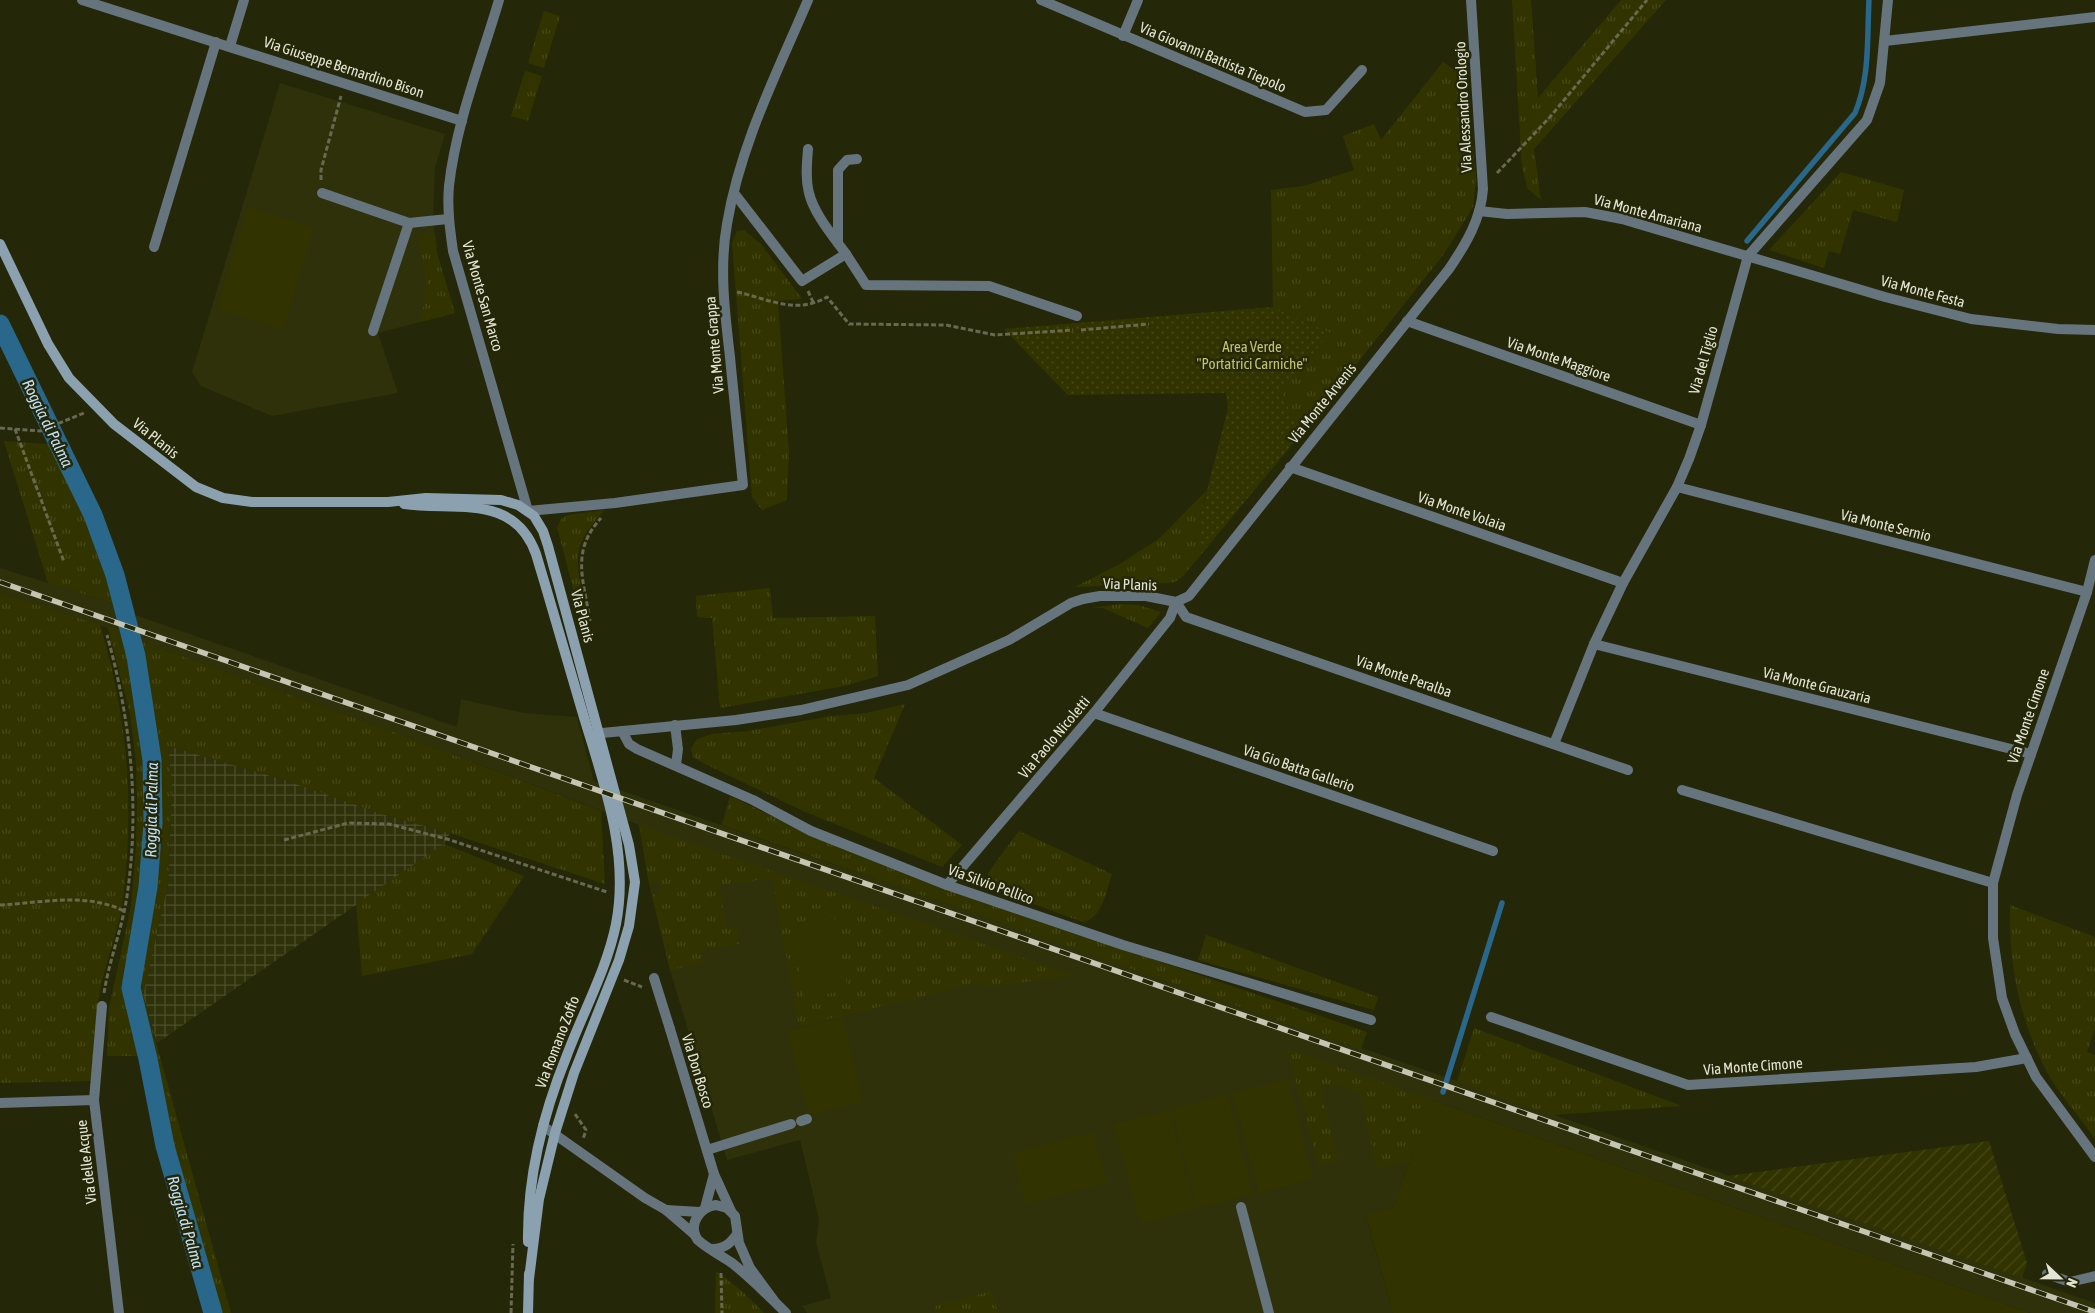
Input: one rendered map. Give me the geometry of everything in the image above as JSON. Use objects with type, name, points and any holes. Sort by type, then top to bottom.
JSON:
[{"type":"street","name":"Via Giuseppe Bernardino Bison","points":[[82,0],[462,121]]},
{"type":"street","points":[[230,46],[244,0]]},
{"type":"street","name":"Via Monte San Marco","points":[[499,0],[462,121],[449,187],[448,219],[453,252],[528,511]]},
{"type":"street","name":"Via Monte Grappa","points":[[528,511],[615,503],[743,486],[725,290],[726,225],[752,132],[808,0]]},
{"type":"street","name":"Via Giovanni Battista Tiepolo","points":[[1041,0],[1305,112],[1326,110],[1362,70]]},
{"type":"street","points":[[1123,36],[1138,0]]},
{"type":"street","name":"Via Alessandro Orologio","points":[[1471,0],[1483,188],[1479,211]]},
{"type":"street","name":"Via del Tiglio","points":[[1554,744],[1594,644],[1623,583],[1677,487],[1701,425],[1748,256],[1867,120],[1880,83],[1888,0]]},
{"type":"street","points":[[1885,41],[2095,17]]},
{"type":"street","points":[[154,247],[216,42]]},
{"type":"street","points":[[808,149],[806,172],[809,194],[866,285],[989,286],[1077,316]]},
{"type":"street","points":[[838,243],[838,170],[847,160],[857,159]]},
{"type":"street","points":[[322,193],[409,223],[448,219]]},
{"type":"street","points":[[734,193],[802,281],[846,254]]},
{"type":"street","name":"Via Monte Amariana","points":[[1479,211],[1507,214],[1585,212],[1622,219],[1748,256]]},
{"type":"street","name":"Via Monte Arvenis","points":[[1176,602],[1189,596],[1463,248],[1479,211]]},
{"type":"street","points":[[373,332],[409,223]]},
{"type":"street","name":"Via Planis","points":[[0,244],[57,360],[69,378],[97,408],[186,481],[223,498],[252,502],[388,502],[426,498],[490,498],[510,502],[528,511],[539,522],[543,531],[594,734]]},
{"type":"street","name":"Via Monte Festa","points":[[1748,256],[1885,297],[1971,319],[2058,329],[2095,330]]},
{"type":"street","name":"Via Monte Maggiore","points":[[1406,320],[1701,425]]},
{"type":"street","name":"Via Monte Volaia","points":[[1290,467],[1623,583]]},
{"type":"street","name":"Via Monte Sernio","points":[[1677,487],[2087,592]]},
{"type":"street","name":"Via Planis","points":[[388,502],[426,507],[478,508],[502,514],[518,523],[532,541],[594,734]]},
{"type":"street","points":[[518,523],[528,511]]},
{"type":"street","name":"Via Monte Cimone","points":[[2095,560],[2087,592],[2017,795],[1993,883],[1993,938],[2002,998],[2015,1034],[2036,1077],[2095,1157]]},
{"type":"street","name":"Via Planis","points":[[594,734],[736,720],[801,710],[908,684],[1009,640],[1071,603],[1083,599],[1100,596],[1146,596],[1176,602]]},
{"type":"street","name":"Via Paolo Nicoletti","points":[[947,885],[1094,713],[1170,618],[1176,602]]},
{"type":"street","name":"Via Monte Peralba","points":[[1176,602],[1186,617],[1628,770]]},
{"type":"street","name":"Via Monte Grauzaria","points":[[1594,644],[2031,754]]},
{"type":"street","name":"Via Gio Batta Gallerio","points":[[1094,713],[1493,851]]},
{"type":"street","points":[[675,725],[678,739],[676,765]]},
{"type":"street","name":"Via Silvio Pellico","points":[[622,731],[629,744],[753,800],[811,831],[947,885],[1123,945],[1371,1020]]},
{"type":"street","name":"Via Romano Zoffo","points":[[528,1313],[530,1200],[543,1126],[566,1055],[607,955],[616,924],[620,897],[618,849],[594,734]]},
{"type":"street","name":"Via Romano Zoffo","points":[[529,1279],[539,1199],[555,1133],[574,1073],[625,943],[632,912],[635,882],[629,845],[594,734]]},
{"type":"street","points":[[1682,790],[1993,883]]},
{"type":"street","name":"Via Don Bosco","points":[[654,978],[714,1174],[737,1222],[737,1234],[750,1268],[775,1302]]},
{"type":"street","points":[[94,1100],[102,1006]]},
{"type":"street","name":"Via Monte Cimone","points":[[1490,1017],[1688,1085],[1976,1067],[2027,1058]]},
{"type":"street","name":"Via delle Acque","points":[[0,1103],[94,1100],[119,1313]]},
{"type":"street","points":[[707,1150],[800,1121]]},
{"type":"street","name":"Via Don Bosco","points":[[543,1126],[645,1198],[666,1210],[695,1235],[700,1243],[713,1249],[786,1313]]},
{"type":"street","points":[[695,1235],[694,1223],[702,1210],[714,1174]]},
{"type":"street","points":[[666,1210],[702,1210],[721,1206],[731,1211]]},
{"type":"street","points":[[1241,1207],[1269,1313]]},
{"type":"street","points":[[713,1249],[723,1248],[732,1242],[737,1234]]},
{"type":"street","points":[[2047,1274],[2070,1282],[2095,1276]]},
{"type":"path","points":[[1483,188],[1550,117],[1647,0]]},
{"type":"path","points":[[322,193],[321,170],[344,83]]},
{"type":"path","points":[[725,290],[759,297],[781,305],[814,304],[827,297],[849,324],[946,325],[995,335]]},
{"type":"path","points":[[810,295],[814,304]]},
{"type":"path","points":[[0,428],[40,432],[97,408]]},
{"type":"path","points":[[15,429],[64,562]]},
{"type":"path","points":[[590,621],[581,560],[582,549],[591,528],[615,503]]},
{"type":"path","points":[[102,1006],[124,911],[129,870],[133,781],[122,693],[107,635]]},
{"type":"path","points":[[284,840],[348,823],[389,824],[447,838],[620,897]]},
{"type":"path","points":[[0,905],[69,900],[97,901],[124,911]]},
{"type":"path","points":[[713,1249],[721,1275],[722,1313]]},
{"type":"shaded area","points":[[280,83],[445,134],[435,168],[433,221],[437,253],[455,313],[378,333],[398,393],[272,416],[201,386],[192,372]]},
{"type":"shaded area","points":[[0,568],[115,604],[116,611],[136,619],[135,615],[457,727],[461,699],[524,713],[577,717],[594,781],[2095,1303],[2095,1313],[2030,1313],[1432,1100],[1393,1208],[1366,1216],[1393,1313],[807,1313],[802,1306],[831,1298],[816,1243],[819,1219],[800,1140],[727,1160],[670,970],[649,884],[639,825],[402,735],[140,641],[138,637],[108,625],[108,628],[0,593]]},
{"type":"shaded area","points":[[168,746],[285,780],[382,814],[450,833],[444,844],[157,1043],[143,995],[168,884],[172,786]]},
{"type":"green space","points":[[1512,0],[1531,0],[1538,98],[1621,0],[1666,0],[1534,149],[1541,200],[1528,189],[1522,168]]},
{"type":"green space","points":[[544,11],[560,16],[544,68],[528,63]]},
{"type":"green space","points":[[1443,62],[1466,78],[1476,178],[1473,207],[1444,254],[1300,435],[1281,391],[1330,333],[1273,307],[1271,190],[1304,186],[1354,170],[1343,136],[1374,124],[1381,140]]},
{"type":"green space","points":[[525,71],[542,76],[528,121],[511,116]]},
{"type":"green space","points":[[1841,172],[1904,190],[1897,222],[1853,210],[1840,254],[1829,251],[1824,268],[1769,250]]},
{"type":"green space","points":[[248,207],[314,228],[283,329],[217,309]]},
{"type":"green space","points":[[744,230],[761,244],[802,299],[778,301],[789,453],[787,500],[762,510],[752,497],[732,243],[737,231]]},
{"type":"green space","points":[[435,233],[437,253],[455,313],[421,322],[427,282],[418,235]]},
{"type":"green space","name":"Area Verde \"Portatrici Carniche\"","points":[[1273,307],[1330,333],[1281,391],[1300,435],[1199,557],[1199,522],[1228,408],[1226,393],[1068,395],[1004,329]]},
{"type":"green space","points":[[4,441],[48,444],[86,517],[115,604],[48,583]]},
{"type":"green space","points":[[1206,491],[1199,522],[1199,557],[1183,576],[1175,582],[1075,587],[1120,564],[1160,538]]},
{"type":"green space","points":[[605,510],[585,534],[578,556],[578,567],[586,610],[579,611],[557,527],[562,518],[567,515]]},
{"type":"green space","points":[[770,588],[773,618],[875,616],[878,676],[845,686],[720,708],[712,618],[697,617],[696,596]]},
{"type":"green space","points":[[0,593],[100,625],[117,691],[126,756],[128,789],[127,857],[120,915],[99,997],[92,1081],[0,1083]]},
{"type":"green space","points":[[1121,604],[1138,605],[1161,612],[1148,628],[1103,608],[1091,608]]},
{"type":"green space","points":[[107,625],[120,630],[129,657],[143,731],[147,788],[144,867],[126,989],[143,1056],[107,1056],[109,1008],[131,906],[136,845],[137,801],[136,763],[130,714]]},
{"type":"green space","points":[[134,635],[140,641],[402,735],[601,811],[605,884],[450,833],[382,814],[285,780],[168,746],[172,786],[168,884],[143,995],[231,1313],[217,1313],[185,1202],[135,991],[159,846],[156,756]]},
{"type":"green space","points":[[905,704],[874,778],[962,845],[942,867],[803,811],[707,765],[693,757],[691,749],[696,740],[711,734],[748,731],[831,716],[866,713]]},
{"type":"green space","points":[[730,796],[812,836],[935,885],[1367,1032],[1361,1049],[722,825]]},
{"type":"green space","points":[[639,825],[1073,975],[983,988],[982,982],[799,1026],[772,878],[719,885],[727,929],[737,927],[740,944],[701,949],[703,963],[670,970],[652,895],[661,893],[659,882],[649,884]]},
{"type":"green space","points":[[1019,831],[1112,874],[1103,903],[1095,915],[1083,922],[1003,893],[991,886],[988,873]]},
{"type":"green space","points":[[444,844],[524,876],[472,954],[362,976],[356,904]]},
{"type":"green space","points":[[2010,905],[2095,937],[2095,1029],[2087,1052],[2095,1055],[2095,1139],[2048,1074],[2030,1033],[2023,1013],[2014,971],[2011,950]]},
{"type":"green space","points":[[834,916],[848,990],[804,998],[791,924]]},
{"type":"green space","points":[[1206,935],[1378,997],[1374,1010],[1198,960]]},
{"type":"green space","points":[[843,1018],[863,1102],[808,1115],[788,1031]]},
{"type":"green space","points":[[1474,1028],[1682,1106],[1552,1115],[1457,1082]]},
{"type":"green space","points":[[1287,1049],[1432,1100],[1410,1161],[1377,1168],[1360,1094],[1339,1084],[1320,1086],[1338,1160],[1319,1166]]},
{"type":"green space","points":[[1288,1079],[1313,1179],[1259,1193],[1233,1093]]},
{"type":"green space","points":[[1227,1094],[1253,1194],[1198,1208],[1172,1109]]},
{"type":"green space","points":[[1432,1100],[2030,1313],[1393,1313],[1366,1215],[1393,1208]]},
{"type":"green space","points":[[1169,1110],[1195,1209],[1140,1224],[1114,1124]]},
{"type":"green space","points":[[1093,1132],[1107,1183],[1026,1204],[1013,1153]]},
{"type":"green space","points":[[1989,1141],[2027,1263],[2022,1278],[1728,1176]]},
{"type":"green space","points":[[716,1271],[744,1293],[764,1313],[715,1313]]},
{"type":"green space","points":[[992,1291],[998,1313],[937,1313],[935,1306]]},
{"type":"waterway","points":[[1747,241],[1855,113],[1860,100],[1865,72],[1869,0]]},
{"type":"waterway","name":"Roggia di Palma","points":[[0,324],[93,515],[115,575],[136,656],[152,760],[153,823],[148,887],[131,988],[148,1059],[165,1146],[213,1313]]},
{"type":"waterway","points":[[1443,1092],[1502,903]]},
{"type":"railway","points":[[0,582],[2095,1312]]}]
